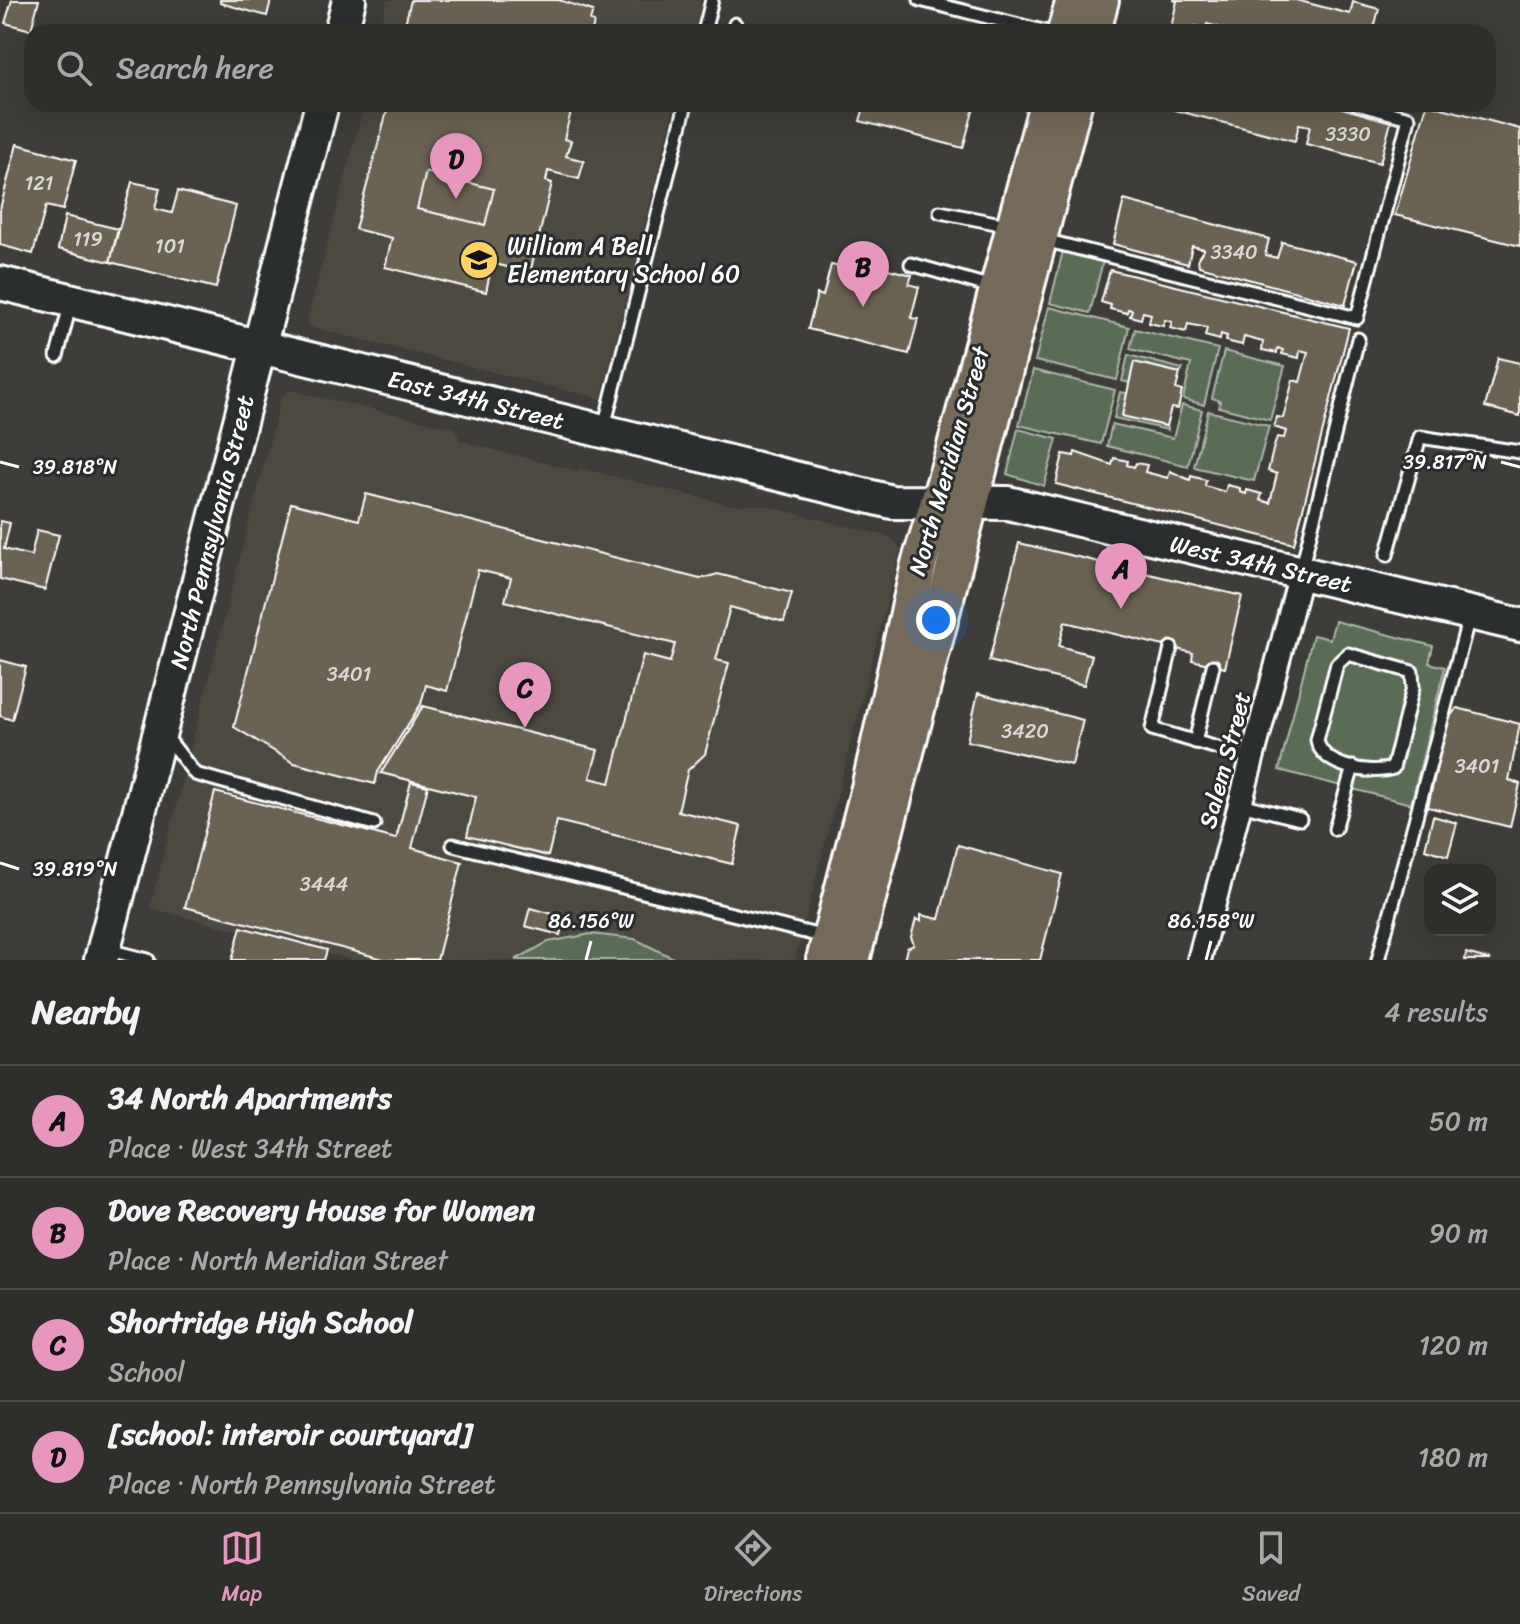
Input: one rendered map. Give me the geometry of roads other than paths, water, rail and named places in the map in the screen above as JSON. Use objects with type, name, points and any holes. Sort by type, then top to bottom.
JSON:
[{"type":"main road","points":[[1067,24],[1074,0]]},
{"type":"main road","points":[[1095,24],[1101,0]]},
{"type":"main road","name":"North Meridian Street","points":[[955,503],[999,289],[1028,233],[1046,112]]},
{"type":"main road","name":"North Meridian Street","points":[[835,953],[1028,233],[1071,112]]},
{"type":"street","points":[[343,24],[349,0]]},
{"type":"street","name":"North Pennsylvania Street","points":[[103,954],[320,112]]},
{"type":"street","name":"East 34th Street","points":[[0,283],[892,502],[955,503]]},
{"type":"street","name":"West 34th Street","points":[[955,503],[1008,503],[1520,625]]},
{"type":"street","name":"Salem Street","points":[[1199,960],[1301,573]]},
{"type":"lane","points":[[706,24],[712,0]]},
{"type":"lane","points":[[920,0],[1015,24]]},
{"type":"lane","points":[[603,431],[684,112]]},
{"type":"lane","points":[[940,212],[1357,318],[1409,118],[1387,112]]},
{"type":"lane","points":[[911,264],[999,289]]},
{"type":"lane","points":[[57,356],[72,301]]},
{"type":"lane","points":[[1301,573],[1358,339]]},
{"type":"lane","points":[[1387,555],[1420,437],[1520,452]]},
{"type":"lane","points":[[1378,960],[1470,613]]},
{"type":"lane","points":[[1171,648],[1152,729],[1252,758]]},
{"type":"lane","points":[[1348,654],[1405,667],[1412,672],[1413,687],[1393,768],[1383,771],[1353,767],[1324,757],[1317,740],[1337,664],[1348,654]]},
{"type":"lane","points":[[1195,742],[1213,666]]},
{"type":"lane","points":[[161,730],[195,774],[374,824]]},
{"type":"lane","points":[[1335,829],[1353,767]]},
{"type":"lane","points":[[1240,804],[1300,819]]},
{"type":"lane","points":[[453,845],[835,953]]},
{"type":"lane","points":[[103,954],[148,960]]},
{"type":"place","name":"[school: interoir courtyard]","points":[[456,199]]},
{"type":"place","name":"William A Bell Elementary School 60","points":[[479,260]]},
{"type":"place","name":"Dove Recovery House for Women","points":[[863,307]]},
{"type":"place","name":"34 North Apartments","points":[[1121,609]]},
{"type":"place","name":"Shortridge High School","points":[[525,728]]}]
